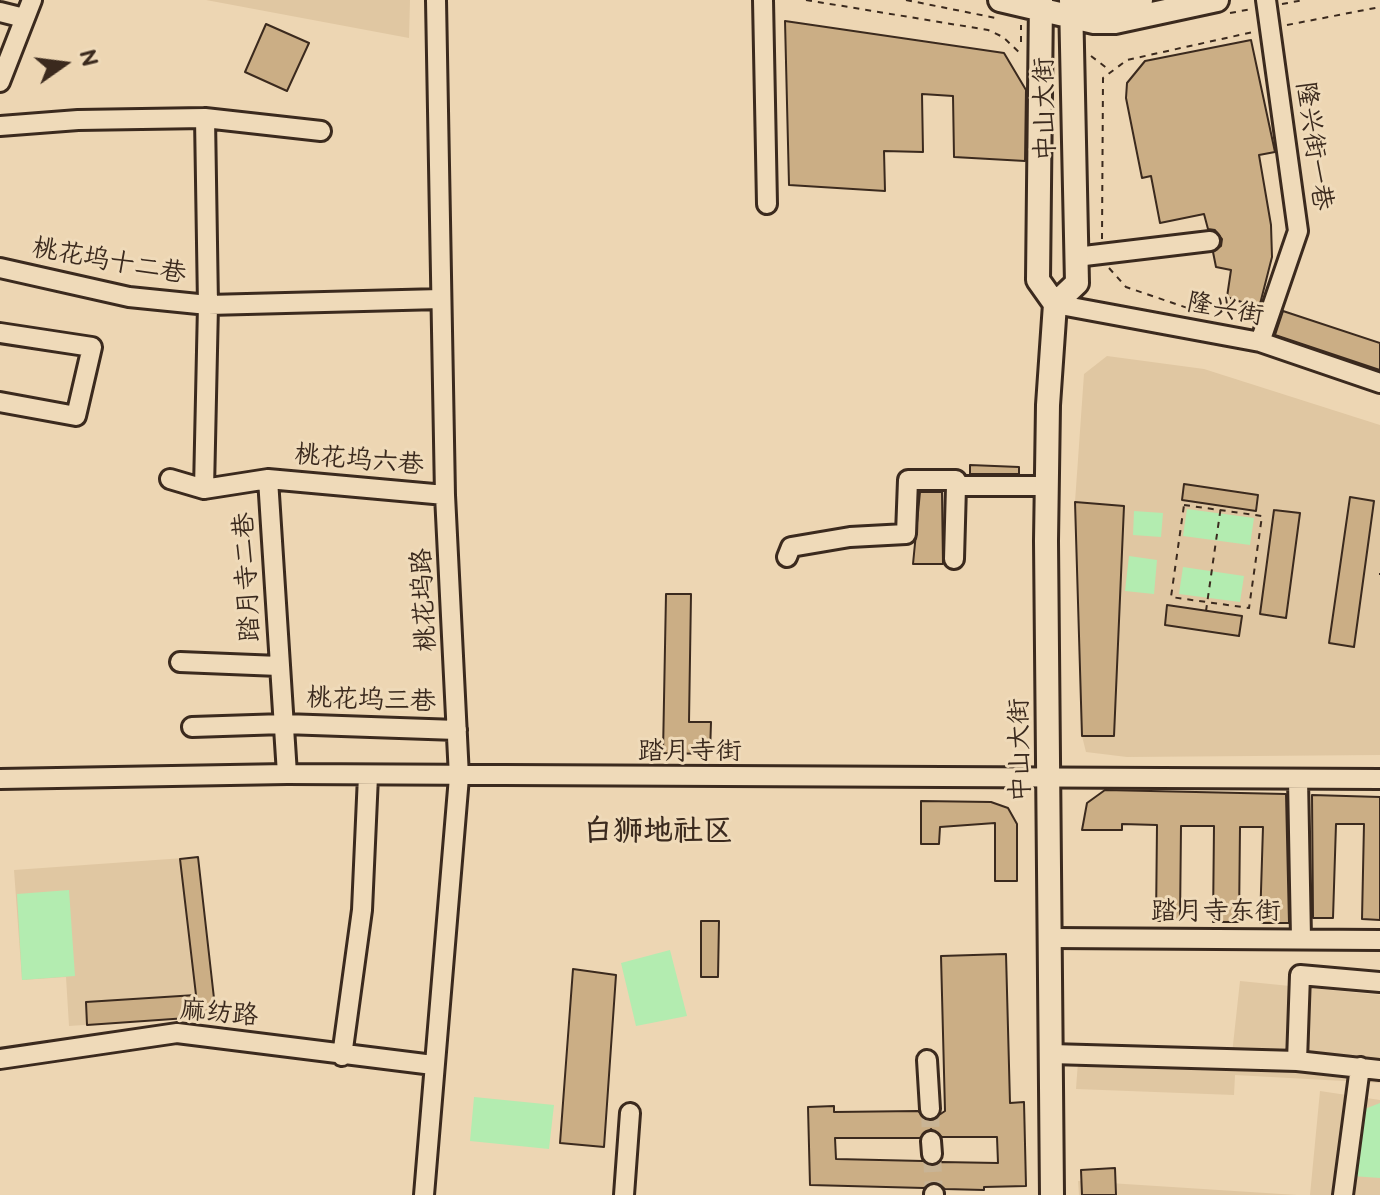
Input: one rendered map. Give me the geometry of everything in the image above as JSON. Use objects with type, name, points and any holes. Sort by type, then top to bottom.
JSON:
[{"type":"main road","points":[[1004,10],[1037,15],[1072,5],[1103,6],[1141,0]]},
{"type":"main road","points":[[1072,5],[1094,22],[1115,22],[1217,0]]},
{"type":"main road","name":"中山大街","points":[[1055,304],[1077,283],[1072,5]]},
{"type":"main road","name":"中山大街","points":[[1037,15],[1038,280],[1055,304],[1048,405],[1047,486],[1053,938],[1052,1195]]},
{"type":"street","points":[[0,82],[32,0]]},
{"type":"street","name":"桃花坞路","points":[[424,1195],[459,777],[445,495],[436,0]]},
{"type":"street","points":[[763,0],[767,204]]},
{"type":"street","name":"隆兴街一巷","points":[[1260,342],[1298,231],[1266,0]]},
{"type":"street","points":[[0,12],[24,18]]},
{"type":"street","points":[[0,126],[78,120],[205,118],[321,131]]},
{"type":"street","name":"踏月寺二巷","points":[[205,118],[208,305],[204,489],[268,479],[287,774]]},
{"type":"street","points":[[1076,257],[1210,241]]},
{"type":"street","name":"桃花坞十二巷","points":[[0,268],[129,297],[208,305],[441,299]]},
{"type":"street","name":"隆兴街","points":[[1055,304],[1260,342],[1380,383]]},
{"type":"street","points":[[0,333],[92,347],[76,416],[0,402]]},
{"type":"street","points":[[170,479],[204,489]]},
{"type":"street","name":"桃花坞六巷","points":[[268,479],[445,495]]},
{"type":"street","points":[[787,557],[791,547],[850,537],[906,534],[908,480],[956,480],[954,559]]},
{"type":"street","points":[[956,486],[1047,486]]},
{"type":"street","points":[[180,662],[279,666]]},
{"type":"street","name":"桃花坞三巷","points":[[192,727],[284,724],[457,730]]},
{"type":"street","name":"踏月寺街","points":[[0,779],[287,774],[1049,780],[1380,779]]},
{"type":"street","points":[[342,1056],[362,910],[368,776]]},
{"type":"street","points":[[1298,779],[1301,938]]},
{"type":"street","name":"踏月寺东街","points":[[1053,938],[1380,940]]},
{"type":"street","points":[[1297,1061],[1300,975],[1380,982]]},
{"type":"street","name":"麻纺路","points":[[0,1059],[177,1033],[433,1065]]},
{"type":"street","points":[[1051,1054],[1297,1061],[1380,1070]]},
{"type":"street","points":[[927,1060],[930,1109]]},
{"type":"street","points":[[1343,1195],[1360,1067]]},
{"type":"street","points":[[624,1195],[630,1113]]},
{"type":"path","points":[[806,0],[988,30],[1014,46],[1025,58]]},
{"type":"path","points":[[906,0],[1004,10]]},
{"type":"path","points":[[1208,315],[1126,287],[1116,279],[1104,254],[1100,110],[1103,78],[1109,70],[1142,55],[1380,7]]},
{"type":"path","points":[[1014,46],[1020,41]]},
{"type":"path","points":[[1085,51],[1109,70]]},
{"type":"path","points":[[1184,505],[1262,516],[1249,608],[1207,602],[1171,597],[1184,505]]},
{"type":"path","points":[[1206,611],[1220,508]]},
{"type":"shaded area","points":[[206,0],[410,0],[409,38]]},
{"type":"shaded area","points":[[1107,356],[1204,369],[1380,425],[1380,755],[1127,757],[1086,752],[1082,736],[1114,735],[1117,690],[1082,691],[1076,542],[1075,502],[1084,374]]},
{"type":"shaded area","points":[[198,857],[216,1016],[69,1026],[66,977],[22,980],[14,870]]},
{"type":"shaded area","points":[[1240,981],[1380,995],[1380,1083],[1235,1075],[1234,1095],[1076,1089],[1079,1048],[1232,1054]]},
{"type":"shaded area","points":[[1320,1091],[1380,1100],[1380,1195],[1310,1195]]},
{"type":"shaded area","points":[[1078,1181],[1297,1195],[1079,1195]]},
{"type":"green space","points":[[1187,509],[1254,518],[1250,545],[1183,536]]},
{"type":"green space","points":[[1134,511],[1163,513],[1161,537],[1133,535]]},
{"type":"green space","points":[[1129,556],[1157,560],[1154,594],[1125,591]]},
{"type":"green space","points":[[1183,567],[1244,576],[1240,602],[1179,594]]},
{"type":"green space","points":[[69,890],[75,976],[22,980],[17,894]]},
{"type":"green space","points":[[670,950],[687,1016],[636,1026],[621,963]]},
{"type":"green space","points":[[474,1097],[554,1105],[549,1149],[470,1141]]},
{"type":"green space","points":[[1380,1103],[1380,1178],[1352,1176],[1357,1112]]},
{"type":"building","points":[[785,21],[1004,53],[1026,90],[1025,161],[954,157],[953,96],[922,94],[923,152],[884,151],[885,191],[789,185]]},
{"type":"building","points":[[266,24],[309,43],[287,91],[245,72]]},
{"type":"building","points":[[1251,40],[1275,152],[1259,155],[1271,225],[1272,257],[1259,308],[1227,297],[1231,270],[1216,267],[1213,252],[1221,246],[1222,239],[1215,230],[1208,229],[1204,214],[1160,223],[1151,176],[1142,178],[1126,98],[1127,83],[1145,61]]},
{"type":"building","points":[[1283,311],[1380,343],[1380,370],[1275,335]]},
{"type":"building","points":[[970,465],[1019,467],[1019,474],[970,474]]},
{"type":"building","points":[[1184,484],[1258,495],[1256,511],[1182,500]]},
{"type":"building","points":[[920,492],[942,492],[943,564],[913,564]]},
{"type":"building","points":[[1350,497],[1374,501],[1354,647],[1329,643]]},
{"type":"building","points":[[1075,502],[1124,506],[1114,736],[1082,736]]},
{"type":"building","points":[[1274,510],[1300,513],[1286,618],[1260,614]]},
{"type":"building","points":[[666,594],[691,594],[689,722],[711,722],[710,754],[663,753]]},
{"type":"building","points":[[1167,605],[1242,616],[1239,636],[1165,625]]},
{"type":"building","points":[[1105,790],[1286,794],[1289,923],[1260,923],[1263,827],[1240,827],[1239,922],[1213,922],[1214,826],[1181,826],[1180,921],[1156,921],[1157,825],[1122,824],[1122,830],[1082,830],[1087,803]]},
{"type":"building","points":[[1312,795],[1380,797],[1380,920],[1362,919],[1364,824],[1336,824],[1333,918],[1313,918]]},
{"type":"building","points":[[921,801],[991,802],[1008,808],[1017,824],[1017,881],[995,881],[995,823],[940,827],[939,844],[921,844]]},
{"type":"building","points":[[198,857],[216,1016],[87,1025],[86,1002],[196,995],[180,859]]},
{"type":"building","points":[[701,921],[719,921],[718,977],[701,977]]},
{"type":"building","points":[[1006,954],[1010,1103],[1024,1102],[1026,1186],[984,1187],[984,1190],[945,1189],[935,1182],[924,1188],[810,1185],[808,1107],[834,1106],[834,1112],[918,1111],[930,1121],[945,1111],[941,956]],"holes":[[[931,1129],[942,1137],[997,1137],[998,1163],[941,1162],[932,1166],[923,1161],[836,1159],[835,1138],[920,1138]]]},
{"type":"building","points":[[573,969],[616,975],[604,1147],[560,1143]]},
{"type":"building","points":[[1115,1168],[1116,1195],[1082,1195],[1081,1170]]},
{"type":"tunnel","points":[[930,1109],[931,1141]]},
{"type":"tunnel","points":[[932,1154],[934,1194]]},
{"type":"district","name":"白狮地社区","points":[[658,832]]}]
